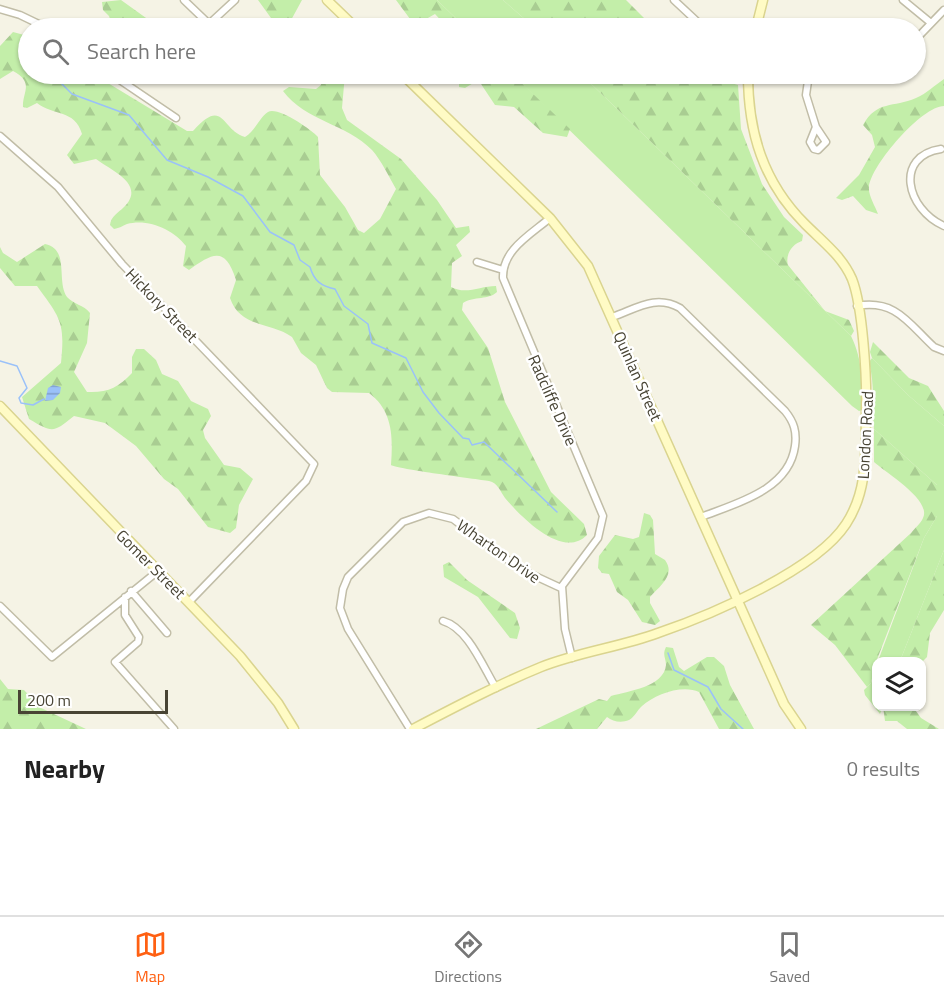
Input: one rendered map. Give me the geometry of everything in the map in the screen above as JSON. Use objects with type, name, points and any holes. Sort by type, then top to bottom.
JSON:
[{"type":"street","points":[[184,0],[203,18]]},
{"type":"street","points":[[216,18],[235,0]]},
{"type":"street","points":[[327,0],[346,18]]},
{"type":"street","points":[[674,0],[693,18]]},
{"type":"street","points":[[758,18],[763,0]]},
{"type":"street","points":[[903,0],[926,18]]},
{"type":"street","points":[[0,9],[26,18]]},
{"type":"street","points":[[926,27],[944,10]]},
{"type":"street","points":[[926,18],[931,22]]},
{"type":"street","points":[[126,84],[176,118]]},
{"type":"street","name":"Quinlan Street","points":[[412,84],[550,218],[588,266],[784,704],[801,729]]},
{"type":"street","name":"London Road","points":[[412,729],[542,667],[658,634],[737,599],[788,573],[817,555],[833,541],[858,501],[865,475],[867,380],[853,280],[841,260],[776,189],[759,156],[751,128],[749,84]]},
{"type":"street","points":[[808,84],[806,95],[816,127]]},
{"type":"street","name":"Hickory Street","points":[[0,136],[58,187],[129,271],[310,457],[314,466],[310,476],[189,602]]},
{"type":"street","points":[[941,149],[928,152],[918,162],[912,174],[911,190],[913,198],[925,215],[944,226]]},
{"type":"street","points":[[477,262],[502,270],[512,251],[550,218]]},
{"type":"street","name":"Radcliffe Drive","points":[[502,270],[506,291],[603,516],[598,538],[561,588]]},
{"type":"street","points":[[612,317],[653,301],[671,303],[680,308],[785,411],[795,427],[795,450],[789,468],[773,486],[701,517]]},
{"type":"street","points":[[857,306],[886,306],[896,312],[934,347],[944,351]]},
{"type":"street","name":"Gomer Street","points":[[0,406],[256,675],[294,729]]},
{"type":"street","name":"Wharton Drive","points":[[412,729],[348,629],[340,608],[343,589],[348,577],[403,522],[429,513],[453,519],[520,569],[561,588],[565,629],[572,658]]},
{"type":"street","points":[[0,606],[52,657],[158,571]]},
{"type":"street","points":[[131,591],[167,633]]},
{"type":"street","points":[[125,597],[125,615],[139,637],[138,642],[115,662],[174,729]]},
{"type":"street","points":[[443,621],[454,626],[462,635],[496,688]]},
{"type":"green space","points":[[121,0],[146,18],[110,18],[103,10],[102,2]]},
{"type":"green space","points":[[258,0],[302,0],[292,18],[271,18]]},
{"type":"green space","points":[[396,0],[437,0],[456,18],[439,18],[435,14],[428,18],[409,18]]},
{"type":"green space","points":[[437,0],[503,0],[524,18],[456,18]]},
{"type":"green space","points":[[503,0],[626,0],[644,18],[524,18]]},
{"type":"green space","points":[[13,32],[18,33],[18,74],[13,71],[0,79],[0,46]]},
{"type":"green space","points":[[944,79],[944,106],[923,116],[911,126],[878,165],[872,177],[869,190],[878,214],[866,210],[853,196],[842,200],[836,198],[859,175],[875,147],[872,135],[863,125],[868,117],[880,108],[920,96]]},
{"type":"green space","points":[[26,84],[109,84],[187,131],[193,131],[211,116],[217,116],[245,137],[268,112],[279,112],[294,119],[318,137],[320,175],[345,207],[358,230],[364,233],[380,219],[396,189],[385,169],[372,150],[362,141],[314,116],[292,101],[283,91],[289,87],[316,89],[321,84],[344,84],[342,108],[347,120],[401,159],[437,200],[456,228],[469,226],[470,232],[456,245],[462,256],[452,263],[451,287],[468,290],[496,286],[497,292],[463,303],[462,310],[488,348],[505,402],[551,492],[584,524],[587,535],[577,541],[566,542],[543,533],[521,515],[492,482],[391,465],[390,425],[377,400],[369,393],[332,392],[327,388],[316,365],[301,353],[292,337],[248,320],[241,315],[230,298],[236,280],[232,269],[222,257],[211,257],[189,270],[183,266],[186,246],[168,230],[143,223],[127,224],[114,229],[110,225],[112,219],[130,199],[129,185],[124,178],[96,159],[74,164],[67,155],[82,134],[79,126],[69,117],[37,103],[27,108],[23,107]]},
{"type":"green space","points":[[459,84],[472,84],[465,88],[459,87]]},
{"type":"green space","points":[[481,84],[523,84],[570,129],[567,137],[543,133],[514,107],[495,105]]},
{"type":"green space","points":[[522,84],[591,84],[851,336],[860,363],[863,410],[859,411]]},
{"type":"green space","points":[[591,84],[738,85],[741,129],[762,184],[784,217],[803,235],[802,241],[790,250],[788,265],[824,310]]},
{"type":"green space","points":[[45,244],[53,247],[60,259],[62,283],[67,297],[90,313],[87,343],[74,372],[87,392],[100,392],[122,382],[132,373],[132,357],[136,349],[144,349],[156,360],[162,374],[178,381],[191,401],[208,409],[211,416],[203,430],[205,438],[224,465],[240,468],[253,479],[239,505],[236,528],[230,533],[208,527],[178,489],[164,479],[136,446],[105,423],[74,416],[57,428],[48,429],[29,419],[22,397],[61,363],[60,322],[37,286],[15,286],[0,268],[0,247],[3,253],[17,262]]},
{"type":"green space","points":[[825,311],[849,320],[854,331],[851,336]]},
{"type":"green space","points":[[873,342],[909,378],[928,386],[944,411],[944,426],[908,395],[872,358],[870,352]]},
{"type":"green space","points":[[872,358],[908,395],[944,426],[944,550],[902,657],[879,657],[924,538],[937,516],[937,485],[874,429],[873,387],[869,362]]},
{"type":"green space","points":[[874,429],[937,485],[939,497],[937,516],[924,538],[878,657],[872,657],[872,679],[867,687],[835,645],[811,625],[911,533],[923,518],[924,511],[921,503],[914,495],[874,462]]},
{"type":"green space","points":[[644,513],[650,515],[653,520],[655,554],[665,560],[669,571],[665,580],[650,597],[650,603],[660,621],[655,625],[642,622],[628,600],[617,592],[609,574],[602,573],[598,568],[599,556],[615,535],[633,539],[639,537]]},
{"type":"green space","points":[[944,550],[944,610],[930,633],[927,657],[902,657]]},
{"type":"green space","points":[[449,562],[467,580],[515,613],[520,628],[517,639],[510,638],[478,597],[444,577],[443,565]]},
{"type":"green space","points":[[666,647],[673,648],[679,667],[684,671],[707,657],[714,657],[724,666],[730,685],[754,729],[719,729],[699,692],[685,689],[669,691],[654,698],[642,706],[629,720],[618,722],[607,717],[597,729],[536,729],[599,699],[607,701],[611,696],[652,683],[664,672]]},
{"type":"green space","points":[[0,679],[8,689],[24,690],[41,708],[86,729],[0,729]]},
{"type":"green space","points":[[872,680],[872,704],[864,690]]},
{"type":"green space","points":[[884,711],[916,711],[921,718],[939,729],[907,729],[897,721],[885,721]]},
{"type":"water","points":[[53,385],[61,387],[60,393],[53,400],[45,401],[48,388]]},
{"type":"waterway","points":[[62,84],[72,94],[129,115],[167,160],[208,177],[243,196],[270,232],[294,245],[300,260],[310,267],[316,279],[335,289],[344,306],[368,324],[372,343],[406,358],[423,392],[463,438],[469,439],[472,445],[484,442],[557,512]]},
{"type":"waterway","points":[[0,361],[17,366],[27,388],[19,398],[21,403],[33,405],[44,399]]},
{"type":"waterway","points":[[668,653],[674,670],[708,687],[721,709],[743,729]]}]
